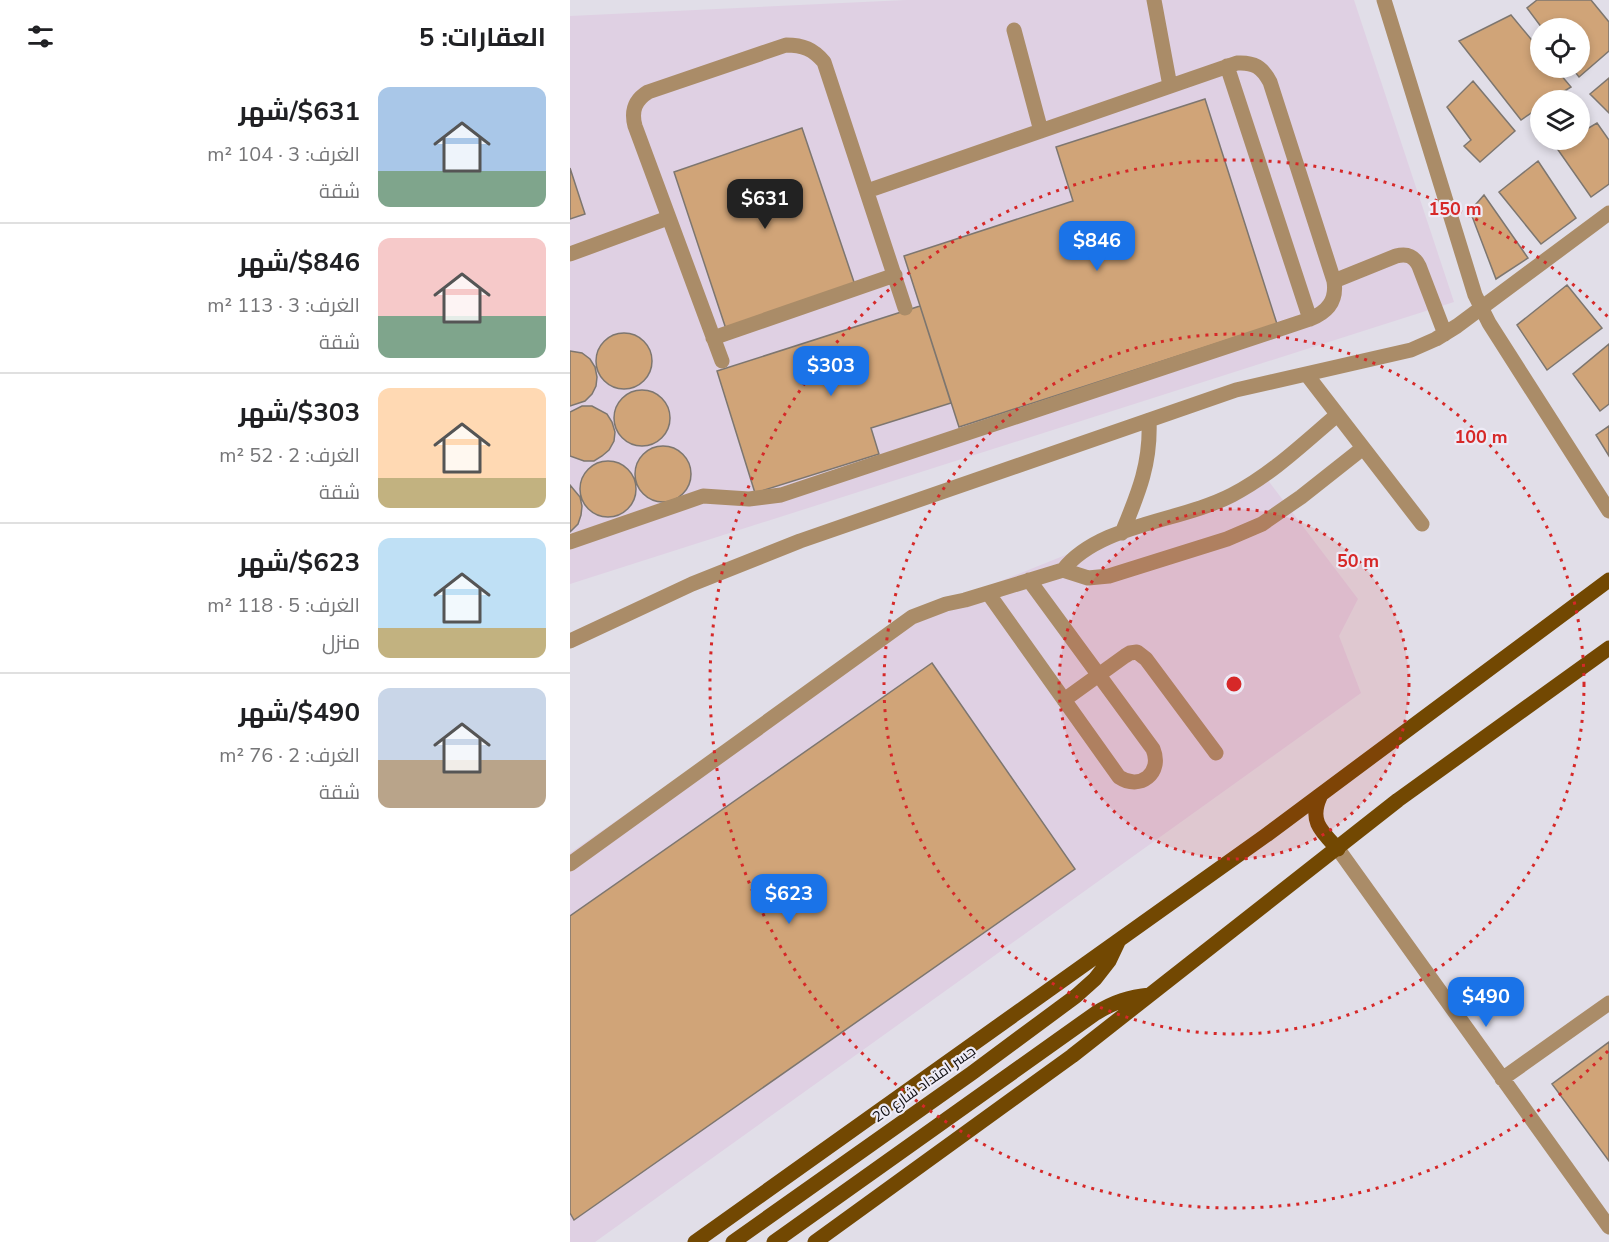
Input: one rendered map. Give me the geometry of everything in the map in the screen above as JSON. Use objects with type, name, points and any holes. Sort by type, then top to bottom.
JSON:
[{"type":"main road","points":[[695,1242],[1320,796],[1609,580]]},
{"type":"main road","points":[[815,1242],[1072,1056],[1398,800],[1609,648]]},
{"type":"main road","points":[[1320,796],[1314,809],[1316,822],[1338,849]]},
{"type":"main road","name":"جسر امتداد شارع 20","points":[[733,1242],[972,1073],[1076,996],[1109,962],[1119,939]]},
{"type":"main road","points":[[774,1242],[1096,1013],[1115,1002],[1133,996],[1150,995]]},
{"type":"street","points":[[1154,0],[1170,86]]},
{"type":"street","points":[[1384,0],[1481,309],[1609,511]]},
{"type":"street","points":[[1014,30],[1041,131]]},
{"type":"street","points":[[722,362],[635,126],[633,110],[636,103],[648,92],[786,45],[808,48],[824,62],[905,308]]},
{"type":"street","points":[[570,542],[704,496],[749,499],[781,495],[1310,319],[1327,309],[1333,300],[1334,281],[1270,82],[1265,72],[1248,62],[1227,66],[867,191]]},
{"type":"street","points":[[1227,66],[1310,319]]},
{"type":"street","points":[[570,641],[692,584],[800,541],[1149,420],[1236,390],[1411,350],[1445,334],[1609,213]]},
{"type":"street","points":[[570,254],[668,218]]},
{"type":"street","points":[[1334,281],[1396,256],[1403,254],[1410,256],[1419,266],[1445,334]]},
{"type":"street","points":[[713,338],[894,275]]},
{"type":"street","points":[[1307,375],[1422,525]]},
{"type":"street","points":[[570,864],[912,617],[928,609],[1063,570],[1082,550],[1100,541],[1231,495],[1277,464],[1337,415]]},
{"type":"street","points":[[1122,533],[1146,468],[1150,442],[1149,420]]},
{"type":"street","points":[[1063,570],[1088,578],[1109,576],[1244,532],[1279,514],[1363,448]]},
{"type":"street","points":[[988,593],[1119,777],[1126,782],[1133,783],[1148,778],[1155,767],[1156,754],[1153,749],[1029,580]]},
{"type":"street","points":[[1064,700],[1130,653],[1137,652],[1142,655],[1216,753]]},
{"type":"street","points":[[1338,849],[1609,1227]]},
{"type":"street","points":[[1502,1078],[1609,1003]]},
{"type":"shaded area","points":[[906,0],[1354,0],[1454,302],[570,584],[570,16]]},
{"type":"shaded area","points":[[1264,475],[1358,599],[1339,636],[1361,693],[595,1242],[570,1242],[570,853],[904,620]]},
{"type":"building","points":[[1537,0],[1591,0],[1609,22],[1609,51],[1590,67],[1590,18],[1534,18],[1527,8]]},
{"type":"building","points":[[1511,15],[1530,38],[1530,78],[1563,78],[1571,87],[1566,90],[1530,90],[1530,114],[1521,120],[1459,41]]},
{"type":"building","points":[[1609,78],[1609,113],[1590,94]]},
{"type":"building","points":[[1473,81],[1515,131],[1480,162],[1464,146],[1471,140],[1447,107]]},
{"type":"building","points":[[1205,99],[1277,324],[959,427],[904,256],[1073,201],[1056,147]]},
{"type":"building","points":[[1597,123],[1609,140],[1609,184],[1591,197],[1558,150],[1590,150],[1590,127]]},
{"type":"building","points":[[802,128],[856,288],[727,332],[674,172]]},
{"type":"building","points":[[1538,161],[1576,218],[1541,244],[1499,192]]},
{"type":"building","points":[[570,168],[585,214],[570,219]]},
{"type":"building","points":[[1484,195],[1528,258],[1496,279],[1470,211]]},
{"type":"building","points":[[1567,285],[1602,328],[1547,370],[1517,325]]},
{"type":"building","points":[[920,306],[951,403],[871,428],[879,454],[755,493],[717,371]]},
{"type":"building","points":[[624,333],[635,335],[644,341],[650,350],[652,361],[650,372],[644,381],[635,387],[624,389],[613,387],[604,381],[598,372],[596,361],[598,350],[604,341],[613,335]]},
{"type":"building","points":[[1609,344],[1609,404],[1600,411],[1573,374]]},
{"type":"building","points":[[570,351],[582,353],[590,359],[597,377],[592,394],[585,401],[570,406]]},
{"type":"building","points":[[642,390],[653,392],[662,398],[668,407],[670,418],[668,429],[662,438],[653,444],[642,446],[631,444],[622,438],[616,429],[614,418],[616,407],[622,398],[631,392]]},
{"type":"building","points":[[582,406],[592,406],[607,414],[615,432],[614,441],[609,450],[594,461],[584,461],[570,456],[570,412]]},
{"type":"building","points":[[1609,426],[1609,456],[1596,435]]},
{"type":"building","points":[[663,446],[674,448],[683,454],[689,463],[691,474],[689,485],[683,494],[674,500],[663,502],[652,500],[643,494],[637,485],[635,474],[637,463],[643,454],[652,448]]},
{"type":"building","points":[[608,461],[619,463],[628,469],[634,478],[636,489],[634,500],[628,509],[619,515],[608,517],[597,515],[588,509],[582,500],[580,489],[582,478],[588,469],[597,463]]},
{"type":"building","points":[[570,485],[580,497],[582,506],[578,524],[570,532]]},
{"type":"building","points":[[932,663],[1075,869],[574,1220],[570,1213],[570,916]]},
{"type":"building","points":[[1609,1042],[1609,1161],[1552,1084]]}]
